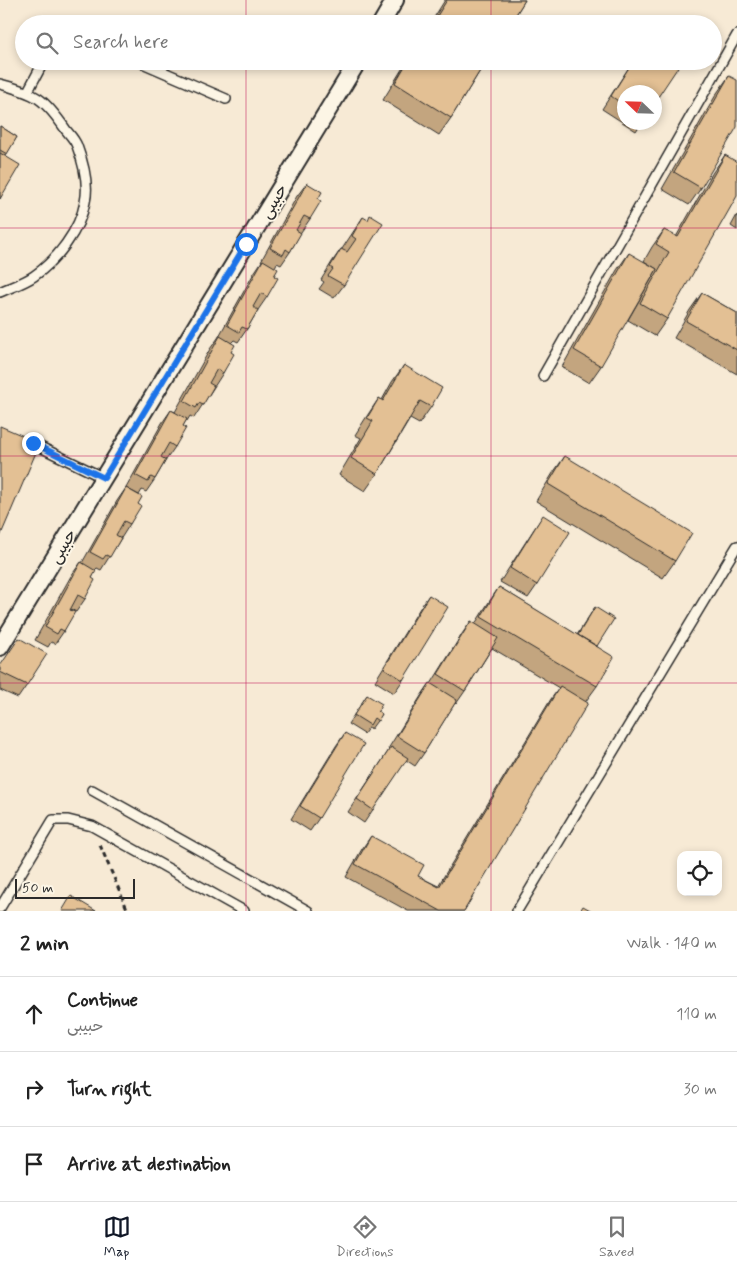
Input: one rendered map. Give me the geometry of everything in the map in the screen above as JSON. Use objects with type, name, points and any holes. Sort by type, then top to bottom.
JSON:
[{"type":"street","points":[[386,15],[395,0]]},
{"type":"street","name":"حبیبی","points":[[0,647],[353,70]]},
{"type":"lane","points":[[722,61],[737,35]]},
{"type":"lane","points":[[28,91],[39,70]]},
{"type":"lane","points":[[159,70],[226,99]]},
{"type":"lane","points":[[543,376],[717,70]]},
{"type":"lane","points":[[0,84],[28,91],[42,100],[54,112],[76,144],[85,177],[86,201],[77,225],[61,250],[52,260],[33,277],[0,292]]},
{"type":"lane","points":[[25,439],[104,478]]},
{"type":"lane","points":[[517,911],[737,546]]},
{"type":"lane","points":[[92,790],[308,911]]},
{"type":"lane","points":[[0,908],[53,820],[68,820],[92,826],[244,911]]},
{"type":"path","points":[[92,826],[128,911]]},
{"type":"building","points":[[447,0],[525,0],[516,15],[438,15]]},
{"type":"building","points":[[403,70],[480,70],[451,118],[395,83]]},
{"type":"building","points":[[627,70],[676,70],[662,91],[662,85],[618,85]]},
{"type":"building","points":[[729,76],[737,80],[737,127],[701,188],[674,172]]},
{"type":"building","points":[[617,86],[617,100],[611,96]]},
{"type":"building","points":[[0,126],[17,137],[7,154],[0,150]]},
{"type":"building","points":[[0,153],[20,165],[0,199]]},
{"type":"building","points":[[725,155],[737,162],[737,196],[667,319],[640,303],[669,252],[656,244],[664,230],[678,237]]},
{"type":"building","points":[[307,183],[322,192],[318,199],[321,201],[310,219],[304,216],[296,230],[301,233],[290,252],[286,249],[283,255],[270,248]]},
{"type":"building","points":[[370,215],[383,223],[344,285],[328,276],[333,269],[330,267],[341,249],[347,252],[356,239],[352,236],[363,217],[368,220]]},
{"type":"building","points":[[629,253],[657,269],[601,366],[574,350]]},
{"type":"building","points":[[263,260],[278,269],[274,276],[278,278],[267,297],[261,293],[253,307],[258,310],[247,329],[242,327],[239,332],[227,325]]},
{"type":"building","points":[[702,293],[737,313],[737,350],[686,321]]},
{"type":"building","points":[[220,336],[235,345],[231,352],[234,354],[223,373],[217,369],[209,383],[214,386],[203,405],[199,403],[196,408],[184,401]]},
{"type":"building","points":[[404,365],[442,388],[431,407],[420,401],[377,474],[351,458],[373,421],[367,418],[379,398],[383,401]]},
{"type":"building","points":[[171,410],[187,419],[183,426],[186,428],[175,447],[169,443],[161,457],[166,460],[155,479],[151,477],[148,482],[135,475]]},
{"type":"building","points":[[0,426],[40,443],[0,537]]},
{"type":"building","points":[[565,456],[692,533],[675,561],[548,484]]},
{"type":"building","points":[[126,488],[142,497],[138,504],[141,506],[130,524],[124,521],[116,535],[121,538],[110,557],[106,555],[103,559],[90,552]]},
{"type":"building","points":[[543,515],[570,532],[537,585],[510,568]]},
{"type":"building","points":[[81,562],[96,571],[92,578],[95,580],[85,599],[78,595],[70,610],[75,612],[64,631],[60,629],[57,634],[45,627]]},
{"type":"building","points":[[499,587],[614,657],[597,686],[481,617]]},
{"type":"building","points":[[429,595],[448,607],[403,680],[384,668]]},
{"type":"building","points":[[595,607],[614,619],[597,646],[578,635]]},
{"type":"building","points":[[471,621],[498,638],[465,691],[438,674]]},
{"type":"building","points":[[19,638],[47,654],[27,685],[0,672],[0,666]]},
{"type":"building","points":[[430,683],[457,700],[424,753],[397,736]]},
{"type":"building","points":[[560,686],[588,703],[464,911],[441,911],[355,864],[371,836],[424,865],[418,876],[439,887]]},
{"type":"building","points":[[367,695],[382,704],[378,711],[382,714],[378,721],[374,718],[370,725],[354,715]]},
{"type":"building","points":[[345,733],[364,744],[319,818],[300,806]]},
{"type":"building","points":[[391,747],[408,758],[373,810],[357,799]]},
{"type":"building","points":[[71,896],[96,911],[62,911]]},
{"type":"building","points":[[583,906],[592,911],[580,911]]},
{"type":"route","points":[[33,443],[104,478],[246,244]]}]
